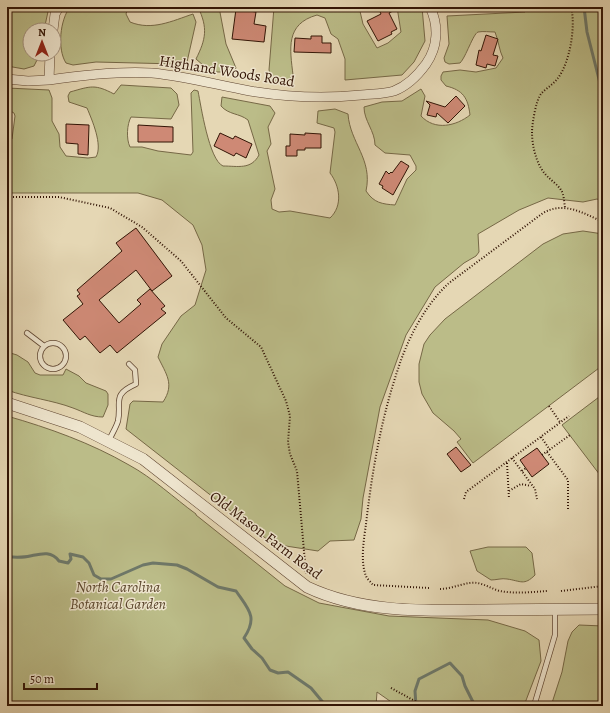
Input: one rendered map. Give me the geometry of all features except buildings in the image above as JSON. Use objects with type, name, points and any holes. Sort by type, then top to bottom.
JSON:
[{"type":"street","points":[[54,22],[55,14],[59,7]]},
{"type":"street","name":"Highland Woods Road","points":[[7,79],[28,81],[49,80],[94,74],[150,73],[182,76],[250,91],[292,96],[342,97],[394,91],[417,77],[431,57],[437,36],[434,15],[430,7]]},
{"type":"street","points":[[49,80],[50,62]]},
{"type":"street","name":"Old Mason Farm Road","points":[[7,403],[80,427],[143,459],[307,587],[343,601],[386,608],[455,610],[603,609]]},
{"type":"lane","points":[[27,333],[44,346]]},
{"type":"lane","points":[[56,343],[64,348],[66,357],[62,365],[55,369],[43,365],[40,357],[44,346],[56,343]]},
{"type":"lane","points":[[109,442],[118,420],[118,402],[125,389],[136,384],[135,370],[129,364]]},
{"type":"lane","points":[[534,706],[555,635],[556,609]]},
{"type":"path","points":[[565,207],[562,190],[546,176],[539,164],[532,132],[535,110],[540,95],[553,85],[560,76],[568,55],[572,32],[571,7]]},
{"type":"path","points":[[7,197],[59,197],[110,208],[142,227],[181,261],[226,318],[261,347],[286,401],[290,416],[288,442],[290,454],[297,471],[307,587]]},
{"type":"path","points":[[429,588],[374,585],[366,576],[364,559],[364,541],[370,490],[378,442],[398,369],[408,344],[426,310],[437,294],[449,283],[543,213],[550,209],[565,207],[603,222]]},
{"type":"path","points":[[549,406],[560,422]]},
{"type":"path","points":[[464,499],[466,492],[569,416]]},
{"type":"path","points":[[542,455],[570,435]]},
{"type":"path","points":[[541,437],[548,451],[568,480],[568,510]]},
{"type":"path","points":[[512,458],[533,486],[537,499]]},
{"type":"path","points":[[507,462],[509,499]]},
{"type":"path","points":[[522,471],[526,468]]},
{"type":"path","points":[[508,491],[521,484],[533,486]]},
{"type":"path","points":[[440,589],[450,589],[469,583],[476,583],[502,591],[516,593],[547,591]]},
{"type":"path","points":[[561,591],[603,586]]},
{"type":"path","points":[[391,688],[424,706]]},
{"type":"green space","points":[[7,7],[49,7],[46,22],[22,22],[22,62],[36,62],[34,66],[24,69],[7,66]]},
{"type":"green space","points":[[70,7],[128,7],[126,14],[130,22],[146,26],[170,22],[193,14],[196,22],[187,62],[177,64],[96,62],[73,65],[66,63],[62,54],[62,27]]},
{"type":"green space","points":[[198,7],[219,7],[226,44],[236,68],[233,72],[211,72],[196,59],[204,39],[203,21]]},
{"type":"green space","points":[[274,7],[359,7],[363,24],[377,48],[388,43],[401,32],[397,7],[422,7],[425,41],[414,62],[402,75],[345,80],[345,59],[338,39],[331,34],[325,18],[317,15],[307,19],[299,25],[295,31],[291,47],[293,75],[286,80],[277,82],[272,79],[269,70]]},
{"type":"green space","points":[[527,7],[603,7],[603,201],[597,199],[583,202],[548,198],[519,210],[478,234],[479,252],[476,256],[464,263],[435,287],[406,335],[380,407],[363,498],[361,519],[354,540],[330,541],[318,551],[273,544],[126,429],[130,404],[133,401],[163,402],[167,396],[169,384],[168,379],[158,357],[162,344],[181,316],[195,305],[206,270],[202,245],[193,225],[162,200],[138,193],[7,193],[7,141],[12,139],[15,116],[14,113],[7,109],[7,88],[49,90],[52,98],[52,121],[59,134],[60,147],[66,156],[88,158],[96,157],[98,152],[98,139],[87,108],[69,102],[68,96],[70,92],[77,90],[88,87],[97,87],[114,94],[121,85],[171,88],[177,94],[179,105],[171,119],[131,117],[128,132],[129,144],[130,147],[142,147],[158,151],[191,155],[193,152],[191,93],[194,90],[198,91],[206,132],[210,144],[218,162],[223,166],[248,165],[256,160],[259,155],[248,120],[224,109],[221,106],[222,97],[270,106],[275,113],[268,127],[271,144],[267,151],[275,189],[271,200],[272,209],[279,212],[290,211],[330,218],[337,208],[339,196],[336,184],[330,173],[335,132],[334,128],[317,123],[318,111],[335,109],[348,114],[353,134],[364,160],[367,180],[366,191],[372,198],[379,202],[395,205],[407,179],[416,170],[416,166],[410,155],[385,153],[375,145],[375,140],[364,112],[364,107],[382,102],[402,101],[421,89],[425,96],[421,116],[427,121],[433,124],[446,125],[464,119],[470,115],[466,99],[461,92],[446,86],[441,80],[443,72],[460,70],[476,72],[496,68],[503,58],[495,32],[478,32],[460,63],[449,64],[445,62],[444,58],[449,44],[447,16],[525,12]]},
{"type":"green space","points":[[583,231],[603,234],[603,365],[473,463],[457,442],[461,439],[433,413],[422,394],[419,382],[419,364],[424,344],[445,319],[543,244],[563,234]]},
{"type":"green space","points":[[7,352],[17,355],[28,362],[35,373],[40,375],[63,375],[66,369],[79,376],[86,383],[106,391],[108,394],[108,405],[103,417],[91,415],[65,405],[7,390]]},
{"type":"green space","points":[[603,394],[603,479],[562,425]]},
{"type":"green space","name":"North Carolina Botanical Garden","points":[[7,416],[85,443],[138,470],[196,514],[285,586],[319,603],[389,616],[488,620],[525,631],[539,640],[541,661],[525,703],[523,706],[397,706],[377,692],[376,706],[7,706]]},
{"type":"green space","points":[[488,547],[526,547],[532,553],[535,575],[525,582],[505,579],[491,580],[477,571],[470,551]]},
{"type":"green space","points":[[579,625],[603,626],[603,706],[551,706],[562,672],[568,641],[572,632]]},
{"type":"waterway","points":[[584,7],[587,32],[603,95]]},
{"type":"waterway","points":[[7,557],[24,557],[38,554],[49,554],[59,561],[68,563],[71,559],[70,554],[83,557],[89,563],[94,575],[101,579],[111,579],[143,565],[153,563],[177,565],[187,569],[218,587],[236,591],[245,603],[250,614],[250,624],[244,638],[252,649],[262,658],[270,670],[278,673],[288,672],[311,688],[326,706]]},
{"type":"waterway","points":[[416,706],[415,691],[419,679],[450,663],[462,676],[465,686],[475,706]]}]
